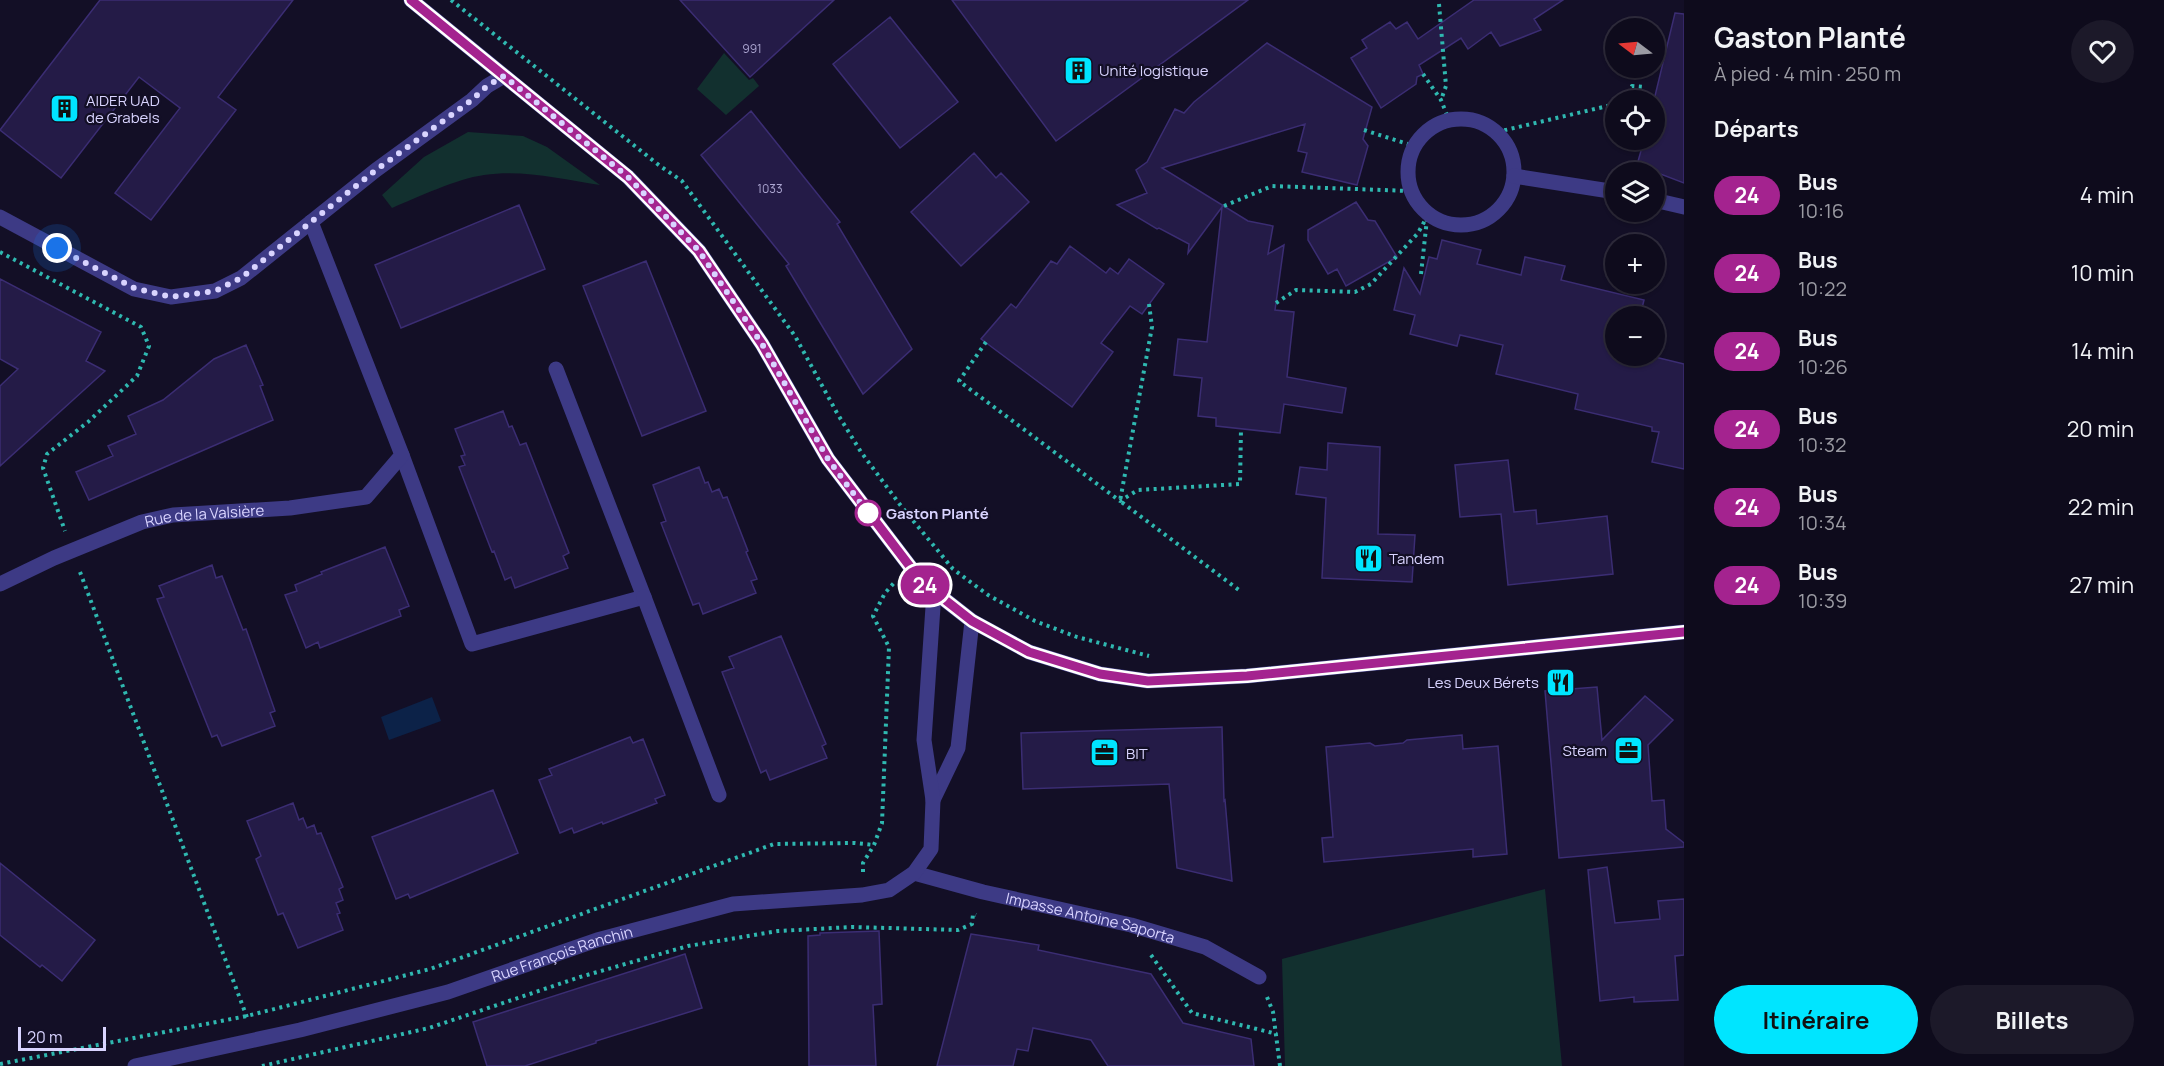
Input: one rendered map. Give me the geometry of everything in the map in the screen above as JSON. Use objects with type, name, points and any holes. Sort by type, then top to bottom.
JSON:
[{"type":"street","points":[[411,0],[628,177],[699,251],[762,344],[828,459],[909,567],[921,581],[972,621],[1029,652],[1100,674],[1148,681],[1247,676],[1684,632]]},
{"type":"street","points":[[0,217],[134,288],[171,297],[215,291],[241,278],[376,170],[472,100],[487,86],[504,76]]},
{"type":"street","points":[[1466,119],[1483,123],[1497,132],[1507,145],[1513,160],[1515,176],[1511,192],[1502,206],[1490,218],[1475,224],[1459,226],[1443,223],[1428,215],[1417,204],[1410,191],[1407,176],[1408,160],[1423,134],[1435,125],[1449,120],[1466,119]]},
{"type":"street","points":[[1515,176],[1605,190]]},
{"type":"street","points":[[1665,203],[1684,207]]},
{"type":"street","points":[[311,222],[417,491],[472,644],[644,597]]},
{"type":"street","points":[[556,369],[719,795]]},
{"type":"street","name":"Rue de la Valsière","points":[[0,584],[71,550],[142,522],[173,515],[290,508],[366,497],[402,455]]},
{"type":"street","name":"Rue François Ranchin","points":[[135,1066],[256,1040],[448,993],[597,940],[733,904],[871,894],[889,890],[914,873],[931,849],[933,800],[924,740],[934,592]]},
{"type":"street","name":"Rue François Ranchin","points":[[933,800],[958,748],[972,621]]},
{"type":"street","name":"Impasse Antoine Saporta","points":[[914,873],[983,892],[1131,925],[1205,947],[1259,977]]},
{"type":"path","points":[[451,0],[682,182],[795,336],[861,452],[901,506],[953,569],[988,595],[1035,621],[1077,637],[1160,659]]},
{"type":"path","points":[[1439,4],[1446,86],[1441,99]]},
{"type":"path","points":[[1423,74],[1441,99],[1449,120]]},
{"type":"path","points":[[1630,90],[1632,86],[1644,87]]},
{"type":"path","points":[[1497,132],[1605,107]]},
{"type":"path","points":[[1364,130],[1414,146]]},
{"type":"path","points":[[1224,206],[1272,186],[1410,191]]},
{"type":"path","points":[[1421,274],[1428,215]]},
{"type":"path","points":[[1276,303],[1296,290],[1355,292],[1371,284],[1418,233],[1428,215]]},
{"type":"path","points":[[0,252],[141,327],[149,346],[137,376],[88,422],[47,454],[43,468],[71,550],[256,1040],[262,1066],[429,1028],[580,977],[688,946],[778,931],[852,927],[958,930],[972,924],[973,914],[985,916]]},
{"type":"path","points":[[1120,501],[1152,327],[1149,304]]},
{"type":"path","points":[[986,342],[959,381],[1239,590]]},
{"type":"path","points":[[1120,501],[1138,490],[1239,484],[1241,429]]},
{"type":"path","points":[[0,1064],[246,1016],[430,969],[774,844],[855,843],[874,845],[882,823],[889,647],[873,616],[885,593],[909,567],[934,546]]},
{"type":"path","points":[[1146,949],[1192,1014],[1277,1034]]},
{"type":"path","points":[[1259,977],[1273,1012],[1280,1066]]},
{"type":"green space","points":[[724,53],[749,80],[753,78],[759,86],[726,115],[697,89]]},
{"type":"green space","points":[[468,132],[523,136],[547,147],[600,185],[527,174],[498,173],[449,184],[392,208],[382,195],[424,157]]},
{"type":"green space","points":[[1545,889],[1562,1066],[1285,1066],[1282,959]]},
{"type":"water","points":[[432,697],[441,721],[389,740],[381,717]]},
{"type":"building","name":"AIDER UAD de Grabels","points":[[100,0],[293,0],[218,97],[236,110],[151,220],[115,193],[180,108],[139,77],[61,178],[0,130]]},
{"type":"building","points":[[680,0],[834,0],[750,77]]},
{"type":"building","name":"Unité logistique","points":[[952,0],[1248,0],[1056,141]]},
{"type":"building","points":[[1474,0],[1563,0],[1534,19],[1541,30],[1500,46],[1491,32],[1468,49],[1461,38],[1419,65],[1423,74],[1417,77],[1416,84],[1381,108],[1351,58],[1367,48],[1362,40],[1390,22],[1396,29],[1407,22],[1418,39]]},
{"type":"building","points":[[1675,13],[1684,14],[1684,183],[1665,176],[1665,162],[1638,162],[1641,150],[1665,150],[1665,90],[1656,90],[1659,78],[1665,78],[1665,54]]},
{"type":"building","points":[[890,17],[958,102],[900,148],[833,64]]},
{"type":"building","points":[[1267,43],[1372,107],[1363,139],[1368,146],[1357,185],[1302,172],[1307,153],[1298,151],[1305,124],[1162,168],[1248,221],[1273,226],[1268,254],[1284,245],[1275,310],[1294,312],[1287,377],[1346,388],[1342,413],[1284,404],[1280,433],[1216,426],[1216,418],[1198,416],[1202,378],[1174,375],[1178,339],[1207,342],[1222,207],[1188,253],[1189,244],[1157,229],[1117,205],[1147,193],[1136,170],[1147,162],[1175,109],[1184,113],[1194,102]]},
{"type":"building","points":[[751,111],[840,222],[837,224],[912,349],[863,394],[786,266],[789,264],[701,155]]},
{"type":"building","points":[[974,153],[996,178],[1001,173],[1029,202],[961,266],[911,212]]},
{"type":"building","points":[[1356,202],[1368,220],[1375,221],[1397,257],[1346,286],[1337,269],[1328,274],[1308,240],[1308,230]]},
{"type":"building","points":[[519,205],[545,269],[401,328],[375,265]]},
{"type":"building","points":[[1442,240],[1481,250],[1477,264],[1521,275],[1525,257],[1565,266],[1561,280],[1605,291],[1605,294],[1619,294],[1644,300],[1642,306],[1605,306],[1605,366],[1665,366],[1665,359],[1684,364],[1684,469],[1652,462],[1659,432],[1652,431],[1652,427],[1575,409],[1578,394],[1496,374],[1503,345],[1460,335],[1457,346],[1410,334],[1415,315],[1394,310],[1404,268],[1420,294],[1429,257],[1437,259]]},
{"type":"building","points":[[1070,246],[1106,273],[1110,268],[1118,274],[1129,259],[1164,284],[1142,314],[1130,306],[1101,343],[1113,352],[1072,407],[981,339],[1011,304],[1016,308],[1051,261],[1057,264]]},
{"type":"building","points":[[646,261],[706,411],[642,436],[583,286]]},
{"type":"building","points":[[0,279],[101,332],[86,361],[105,371],[0,466],[0,386],[18,369],[0,359]]},
{"type":"building","points":[[246,345],[263,385],[260,386],[273,420],[89,500],[76,472],[113,456],[108,446],[136,434],[128,416],[163,400],[214,359]]},
{"type":"building","points":[[503,411],[520,445],[526,443],[569,553],[563,556],[568,568],[515,588],[511,577],[505,580],[494,551],[492,552],[459,467],[465,465],[461,456],[465,455],[455,429]]},
{"type":"building","points":[[1328,443],[1380,447],[1378,534],[1415,535],[1412,582],[1322,578],[1326,498],[1296,494],[1300,467],[1327,470]]},
{"type":"building","points":[[1508,460],[1514,512],[1536,510],[1537,524],[1607,516],[1613,574],[1508,585],[1501,514],[1460,517],[1455,465]]},
{"type":"building","points":[[699,467],[705,483],[708,482],[712,492],[719,489],[723,498],[727,497],[757,579],[751,581],[756,593],[703,614],[699,603],[693,605],[661,523],[666,521],[653,485]]},
{"type":"building","points":[[385,547],[409,606],[399,610],[401,616],[320,648],[318,642],[306,648],[285,595],[297,591],[295,585],[322,574],[321,572]]},
{"type":"building","points":[[212,565],[216,578],[222,576],[243,630],[246,629],[275,711],[270,713],[275,726],[222,746],[217,735],[212,737],[157,599],[164,597],[159,586]]},
{"type":"building","points":[[781,636],[826,744],[822,746],[827,758],[770,780],[766,770],[761,773],[722,672],[734,668],[729,657]]},
{"type":"building","points":[[1597,687],[1602,740],[1645,696],[1673,720],[1648,745],[1652,801],[1664,800],[1666,829],[1684,843],[1684,847],[1559,858],[1545,691]]},
{"type":"building","points":[[1222,727],[1224,801],[1232,881],[1177,868],[1169,784],[1023,789],[1021,733]]},
{"type":"building","points":[[1462,735],[1463,749],[1498,746],[1507,854],[1473,857],[1473,849],[1324,862],[1322,838],[1333,837],[1326,747],[1370,743],[1375,746],[1403,743],[1407,740]]},
{"type":"building","points":[[630,737],[633,743],[643,739],[665,795],[655,799],[657,803],[603,824],[602,822],[574,833],[572,828],[560,833],[539,780],[552,775],[549,769]]},
{"type":"building","points":[[493,790],[518,853],[410,898],[408,894],[396,899],[372,837]]},
{"type":"building","points":[[293,803],[299,820],[303,818],[307,828],[314,825],[317,834],[321,833],[343,887],[339,889],[343,900],[336,903],[343,930],[298,948],[283,913],[278,915],[256,859],[261,856],[247,821]]},
{"type":"building","points":[[0,863],[95,940],[62,981],[42,965],[40,967],[0,935]]},
{"type":"building","points":[[1607,867],[1615,923],[1660,919],[1658,901],[1684,899],[1684,955],[1675,956],[1678,1000],[1634,1002],[1634,997],[1600,1001],[1588,870]]},
{"type":"building","points":[[879,931],[882,1004],[873,1005],[876,1066],[809,1066],[808,936],[820,935],[820,933]]},
{"type":"building","points":[[971,934],[1039,945],[1038,950],[1151,974],[1183,1023],[1251,1039],[1254,1066],[1108,1066],[1091,1040],[1033,1028],[1028,1051],[1017,1049],[1013,1066],[937,1066]]},
{"type":"building","points":[[685,954],[702,1008],[525,1066],[487,1066],[473,1022]]},
{"type":"bus line","name":"24","points":[[411,0],[628,177],[699,251],[762,344],[828,459],[921,581],[972,621],[1029,652],[1100,674],[1148,681],[1247,676],[1684,632]]},
{"type":"place","name":"Unité logistique","points":[[1078,70]]},
{"type":"place","name":"AIDER UAD de Grabels","points":[[65,109]]},
{"type":"place","name":"Gaston Planté","points":[[868,513]]},
{"type":"place","name":"Tandem","points":[[1368,558]]},
{"type":"place","name":"Les Deux Bérets","points":[[1560,682]]},
{"type":"place","name":"Steam","points":[[1628,750]]},
{"type":"place","name":"BIT","points":[[1105,753]]},
{"type":"route","points":[[57,248],[134,288],[171,297],[215,291],[241,278],[376,170],[472,100],[487,86],[504,76],[628,177],[699,251],[762,344],[828,459],[870,516],[868,513]]}]
